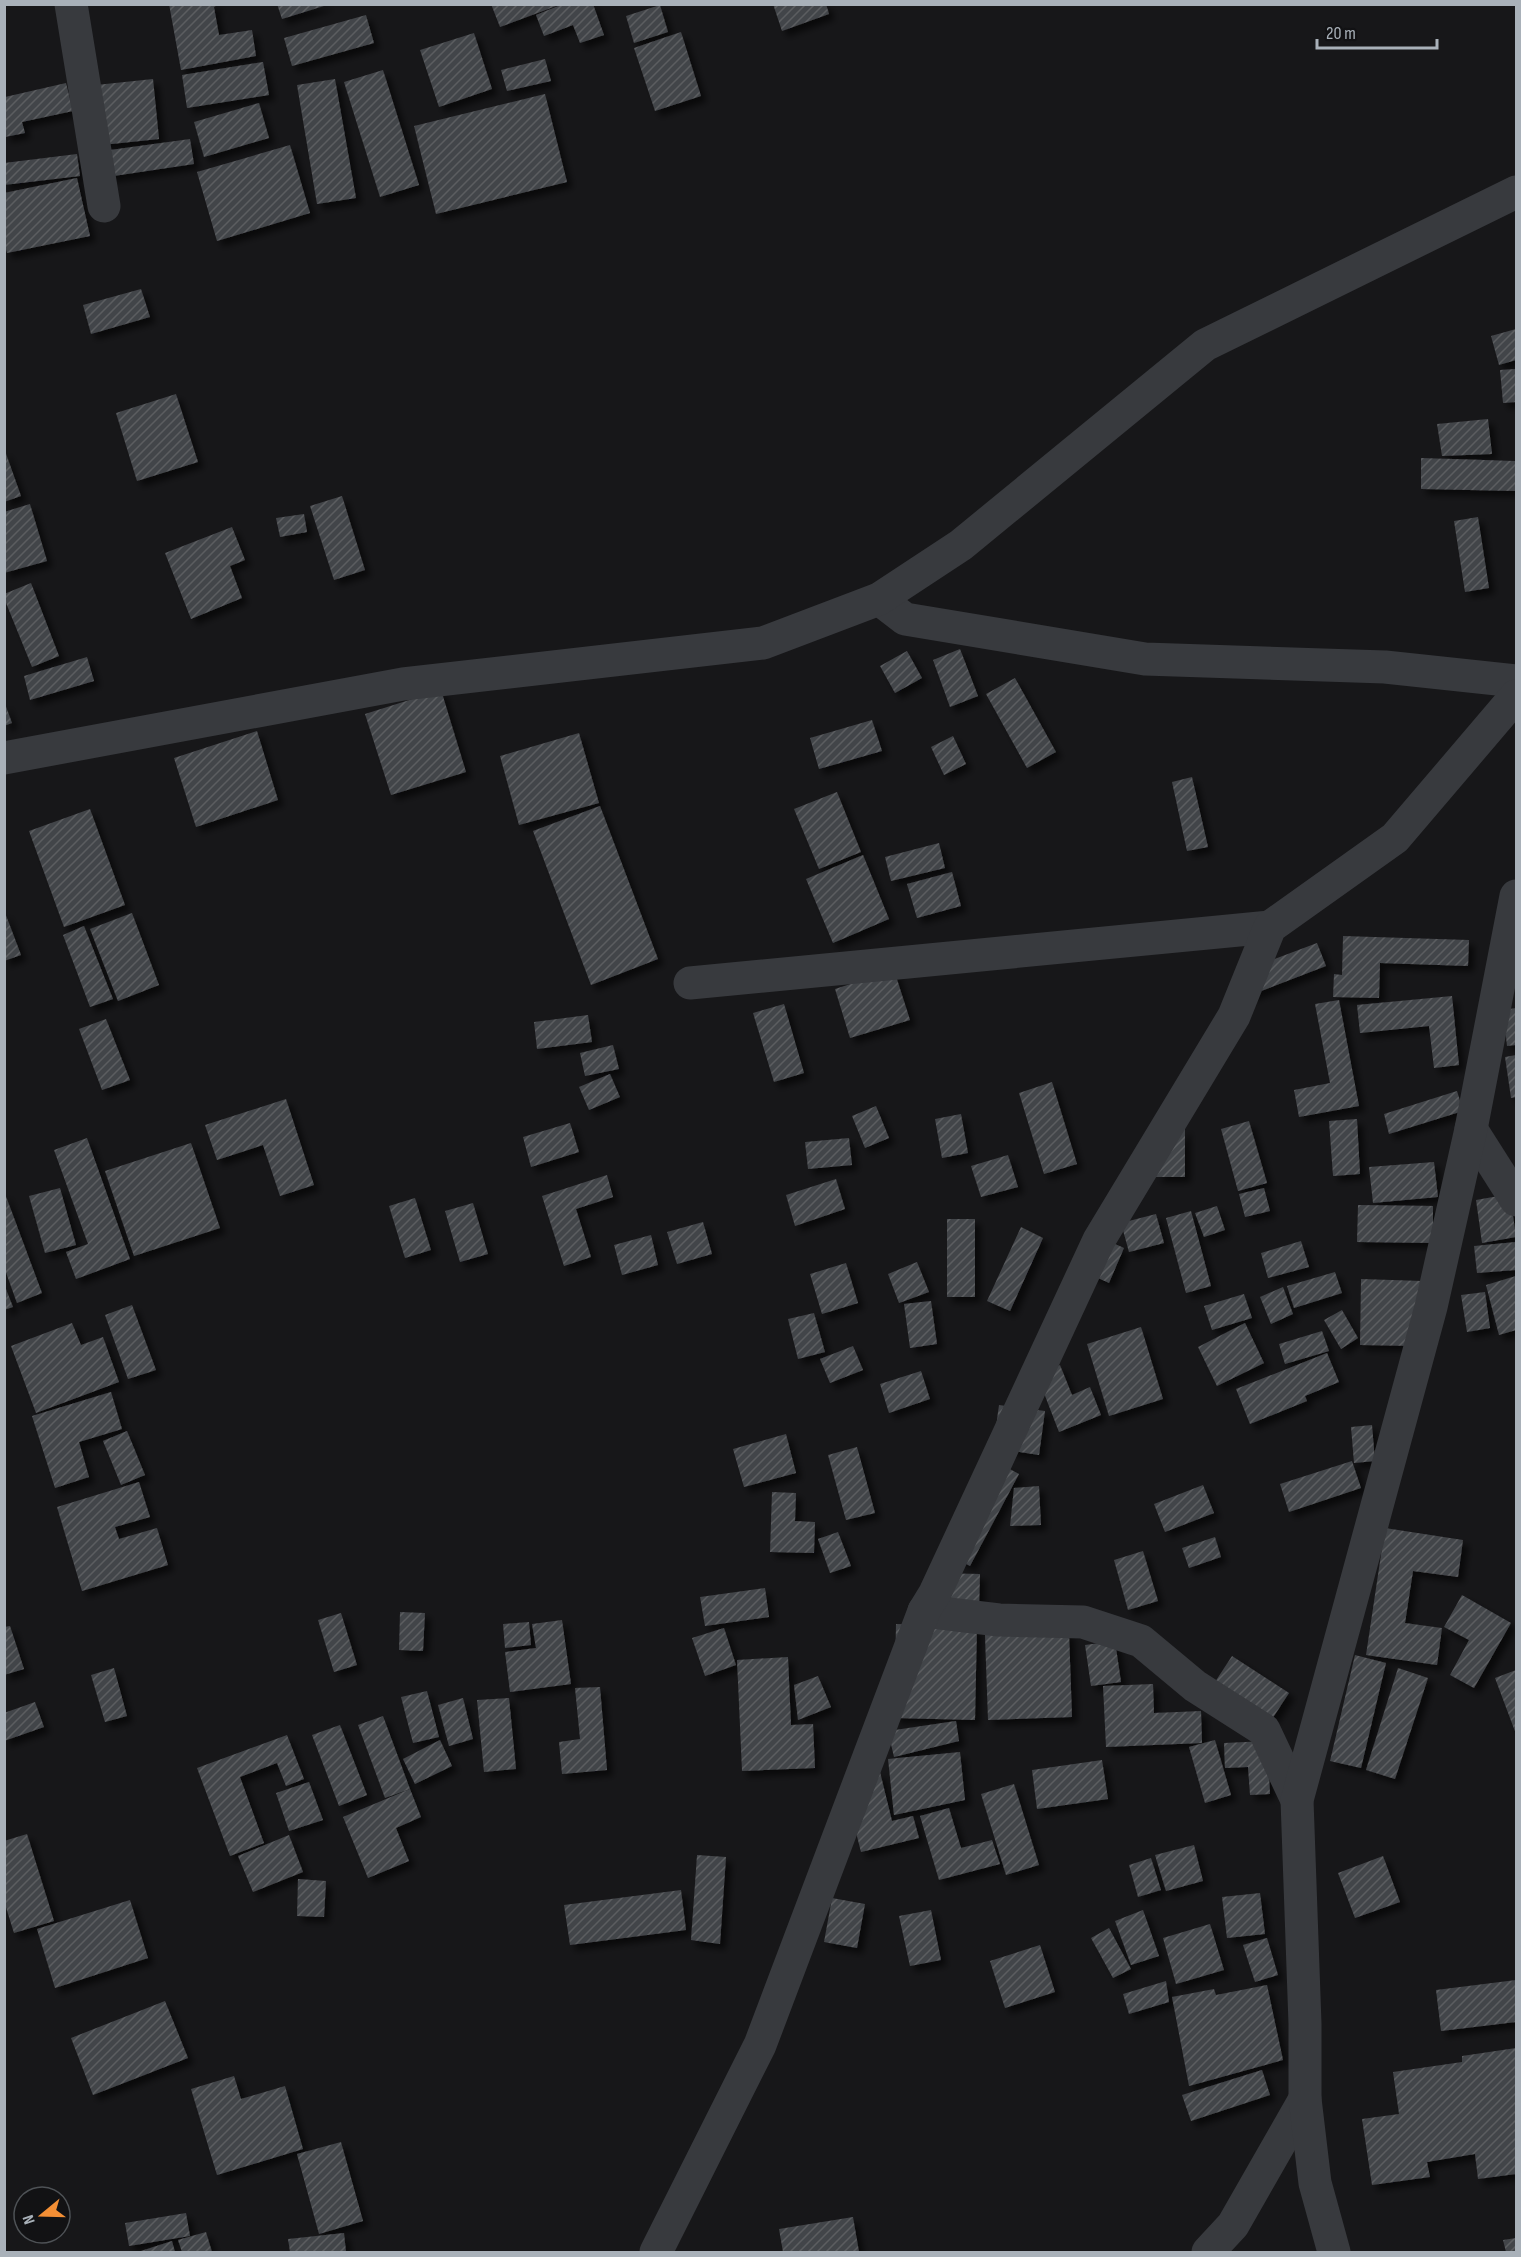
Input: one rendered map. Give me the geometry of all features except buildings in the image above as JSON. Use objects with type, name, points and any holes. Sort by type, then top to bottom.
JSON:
[{"type":"street","points":[[71,4],[104,206]]},
{"type":"street","points":[[4,758],[403,684],[763,643],[879,599],[961,544],[1205,345],[1516,192]]},
{"type":"street","points":[[879,599],[905,619],[1145,659],[1385,667],[1516,681]]},
{"type":"street","points":[[690,983],[1270,927],[1395,838],[1516,696]]},
{"type":"street","points":[[1334,2253],[1315,2184],[1305,2098],[1305,2024],[1297,1800],[1431,1307],[1471,1129],[1516,896]]},
{"type":"street","points":[[656,2253],[760,2045],[924,1611],[1099,1240],[1234,1016],[1270,927]]},
{"type":"street","points":[[1471,1129],[1516,1200]]},
{"type":"street","points":[[924,1611],[999,1620],[1083,1622],[1141,1641],[1195,1686],[1264,1730],[1297,1800]]},
{"type":"street","points":[[1208,2253],[1233,2225],[1305,2098]]}]
